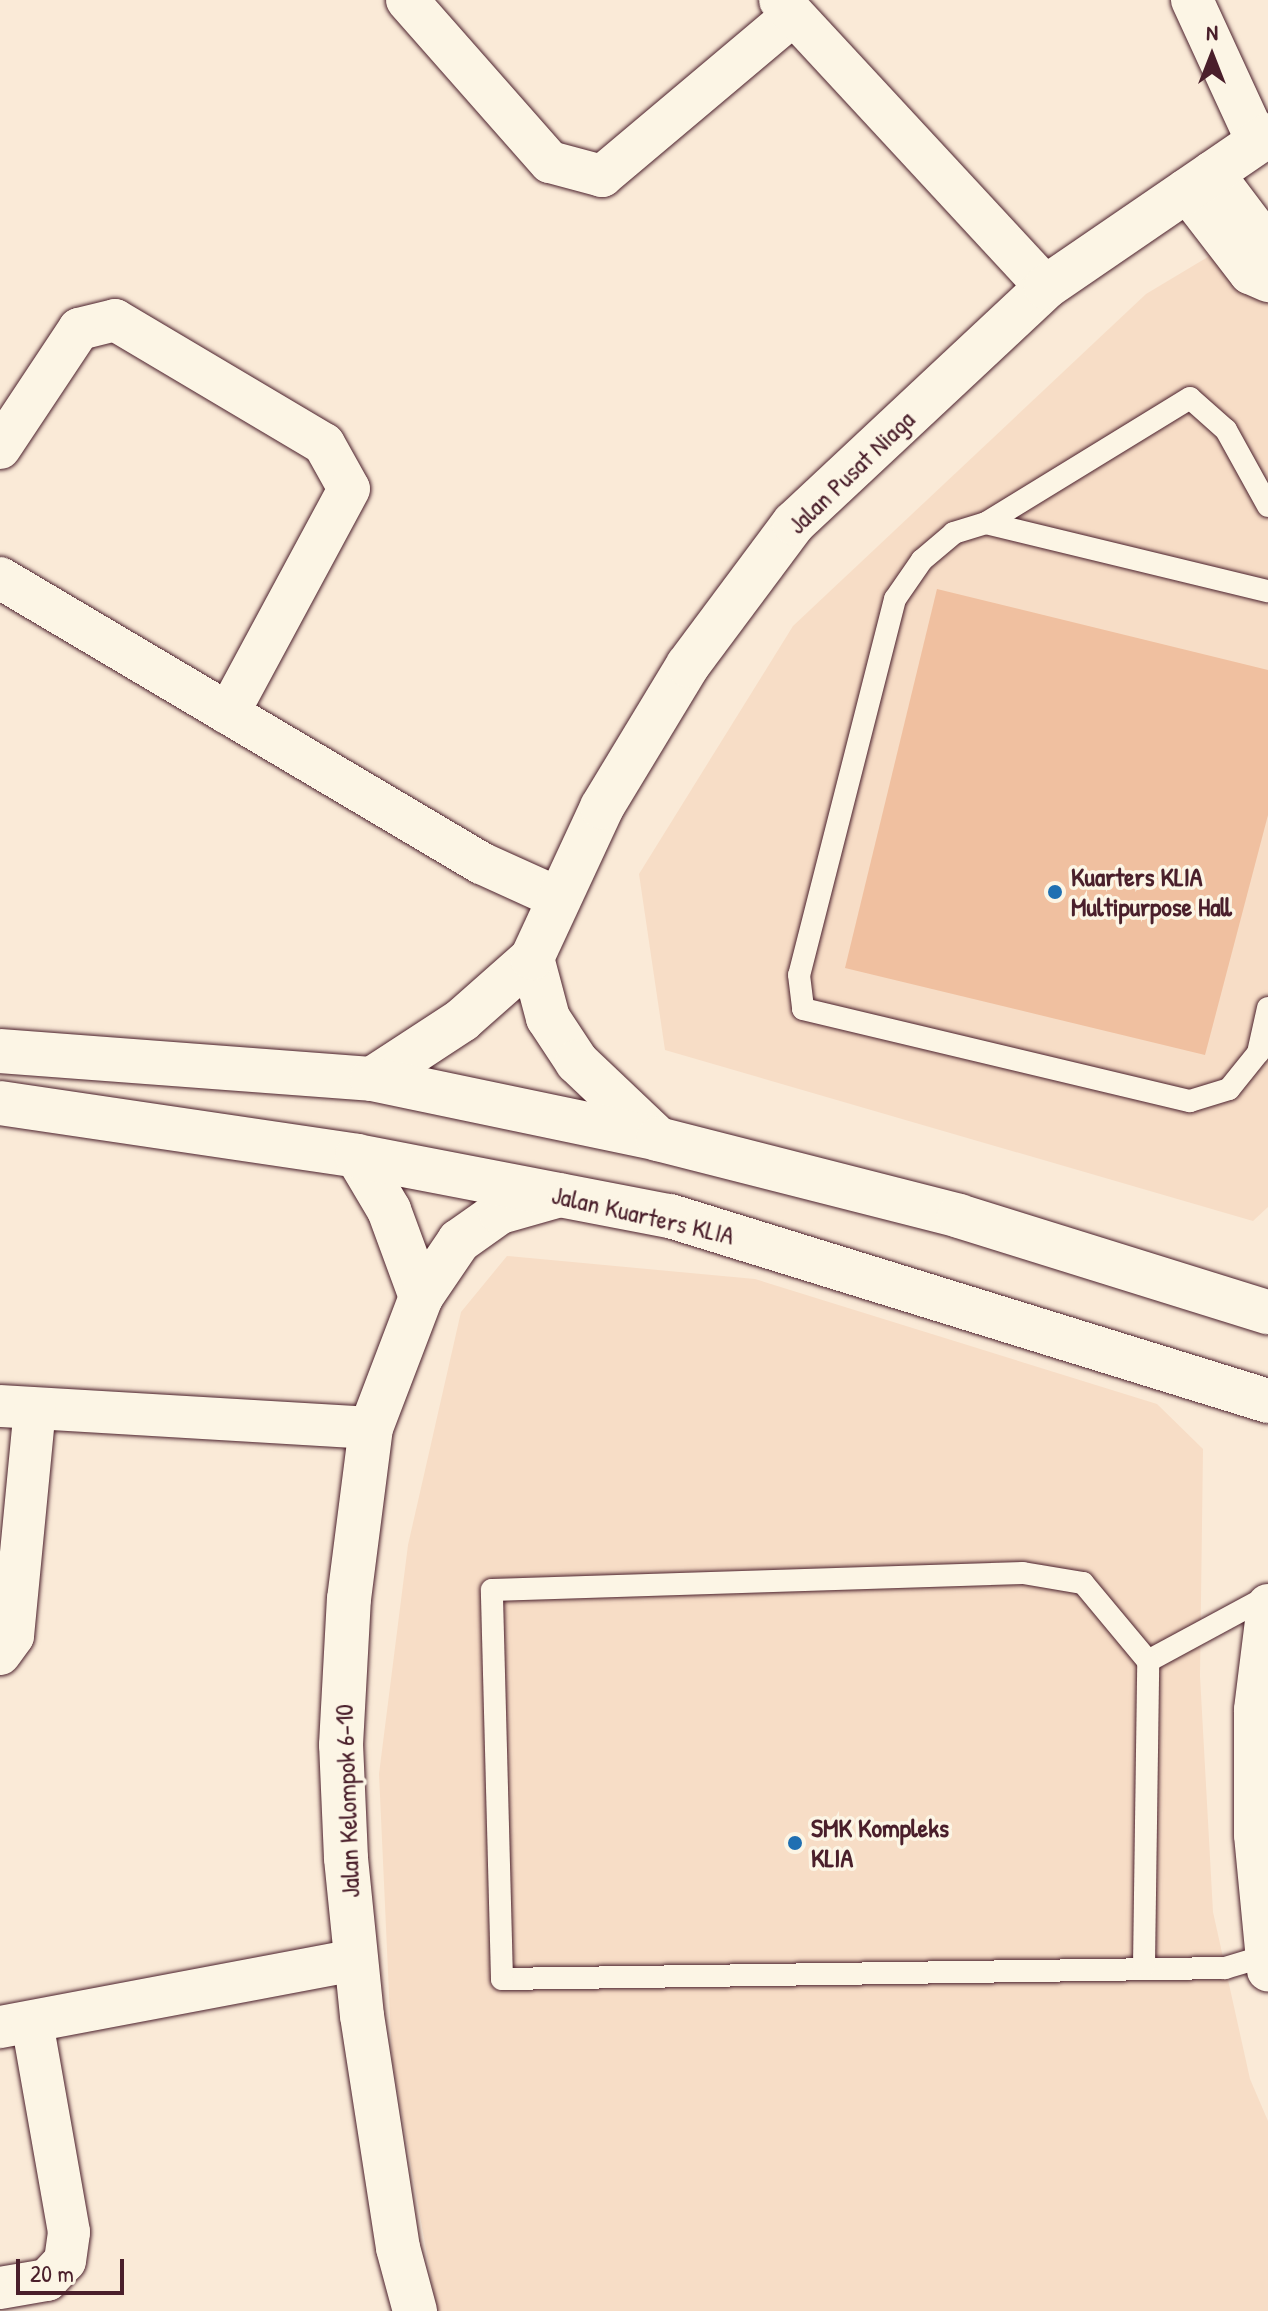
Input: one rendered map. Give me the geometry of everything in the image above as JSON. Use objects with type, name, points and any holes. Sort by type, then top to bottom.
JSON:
[{"type":"street","points":[[407,0],[550,162],[602,176],[786,8],[1046,287]]},
{"type":"street","points":[[1192,0],[1262,138]]},
{"type":"street","name":"Jalan Pusat Niaga","points":[[532,958],[556,897],[602,807],[688,665],[794,523],[1046,287],[1262,138]]},
{"type":"street","points":[[1199,181],[1268,246]]},
{"type":"street","points":[[1199,181],[1250,273],[1268,281]]},
{"type":"street","points":[[0,448],[79,329],[115,320],[324,444],[349,489],[228,714]]},
{"type":"street","points":[[0,578],[481,863],[556,897]]},
{"type":"street","points":[[372,1079],[462,1020],[532,958],[548,1018],[577,1062],[658,1139]]},
{"type":"street","points":[[0,1051],[372,1079],[658,1139],[959,1216],[1266,1310]]},
{"type":"street","name":"Jalan Kuarters KLIA","points":[[0,1103],[357,1156],[670,1216],[1268,1401]]},
{"type":"street","points":[[357,1156],[389,1210],[421,1297]]},
{"type":"street","name":"Jalan Kelompok 6-10","points":[[415,2311],[398,2248],[354,1960],[341,1745],[349,1599],[371,1428],[421,1297],[459,1241],[500,1212],[560,1195]]},
{"type":"street","points":[[0,1654],[13,1636],[18,1407],[371,1428]]},
{"type":"street","points":[[1266,1963],[1255,1835],[1255,1710],[1268,1605]]},
{"type":"street","points":[[0,2288],[47,2280],[65,2261],[69,2232],[16,2025],[354,1960]]},
{"type":"lane","points":[[1268,506],[1226,430],[1190,398],[986,523],[954,533],[922,560],[895,599],[799,975],[803,1009],[1190,1101],[1229,1089],[1258,1053],[1268,1008]]},
{"type":"lane","points":[[986,523],[1268,591]]},
{"type":"lane","points":[[1144,1966],[1148,1661],[1083,1583],[1023,1573],[492,1590],[502,1979],[1144,1966],[1225,1968],[1266,1963]]},
{"type":"lane","points":[[1148,1661],[1268,1596]]},
{"type":"shaded area","points":[[1268,221],[1268,1207],[1253,1221],[665,1050],[639,874],[793,626],[1146,294]]},
{"type":"shaded area","name":"SMK Kompleks KLIA","points":[[507,1256],[755,1279],[1157,1404],[1203,1449],[1200,1676],[1213,1912],[1250,2079],[1268,2121],[1268,2311],[437,2311],[392,2059],[379,1774],[408,1545],[461,1312]]},
{"type":"building","name":"Kuarters KLIA Multipurpose Hall","points":[[937,589],[1268,670],[1268,815],[1205,1055],[845,968]]},
{"type":"place","name":"Kuarters KLIA Multipurpose Hall","points":[[1055,892]]},
{"type":"place","name":"SMK Kompleks KLIA","points":[[795,1843]]}]
